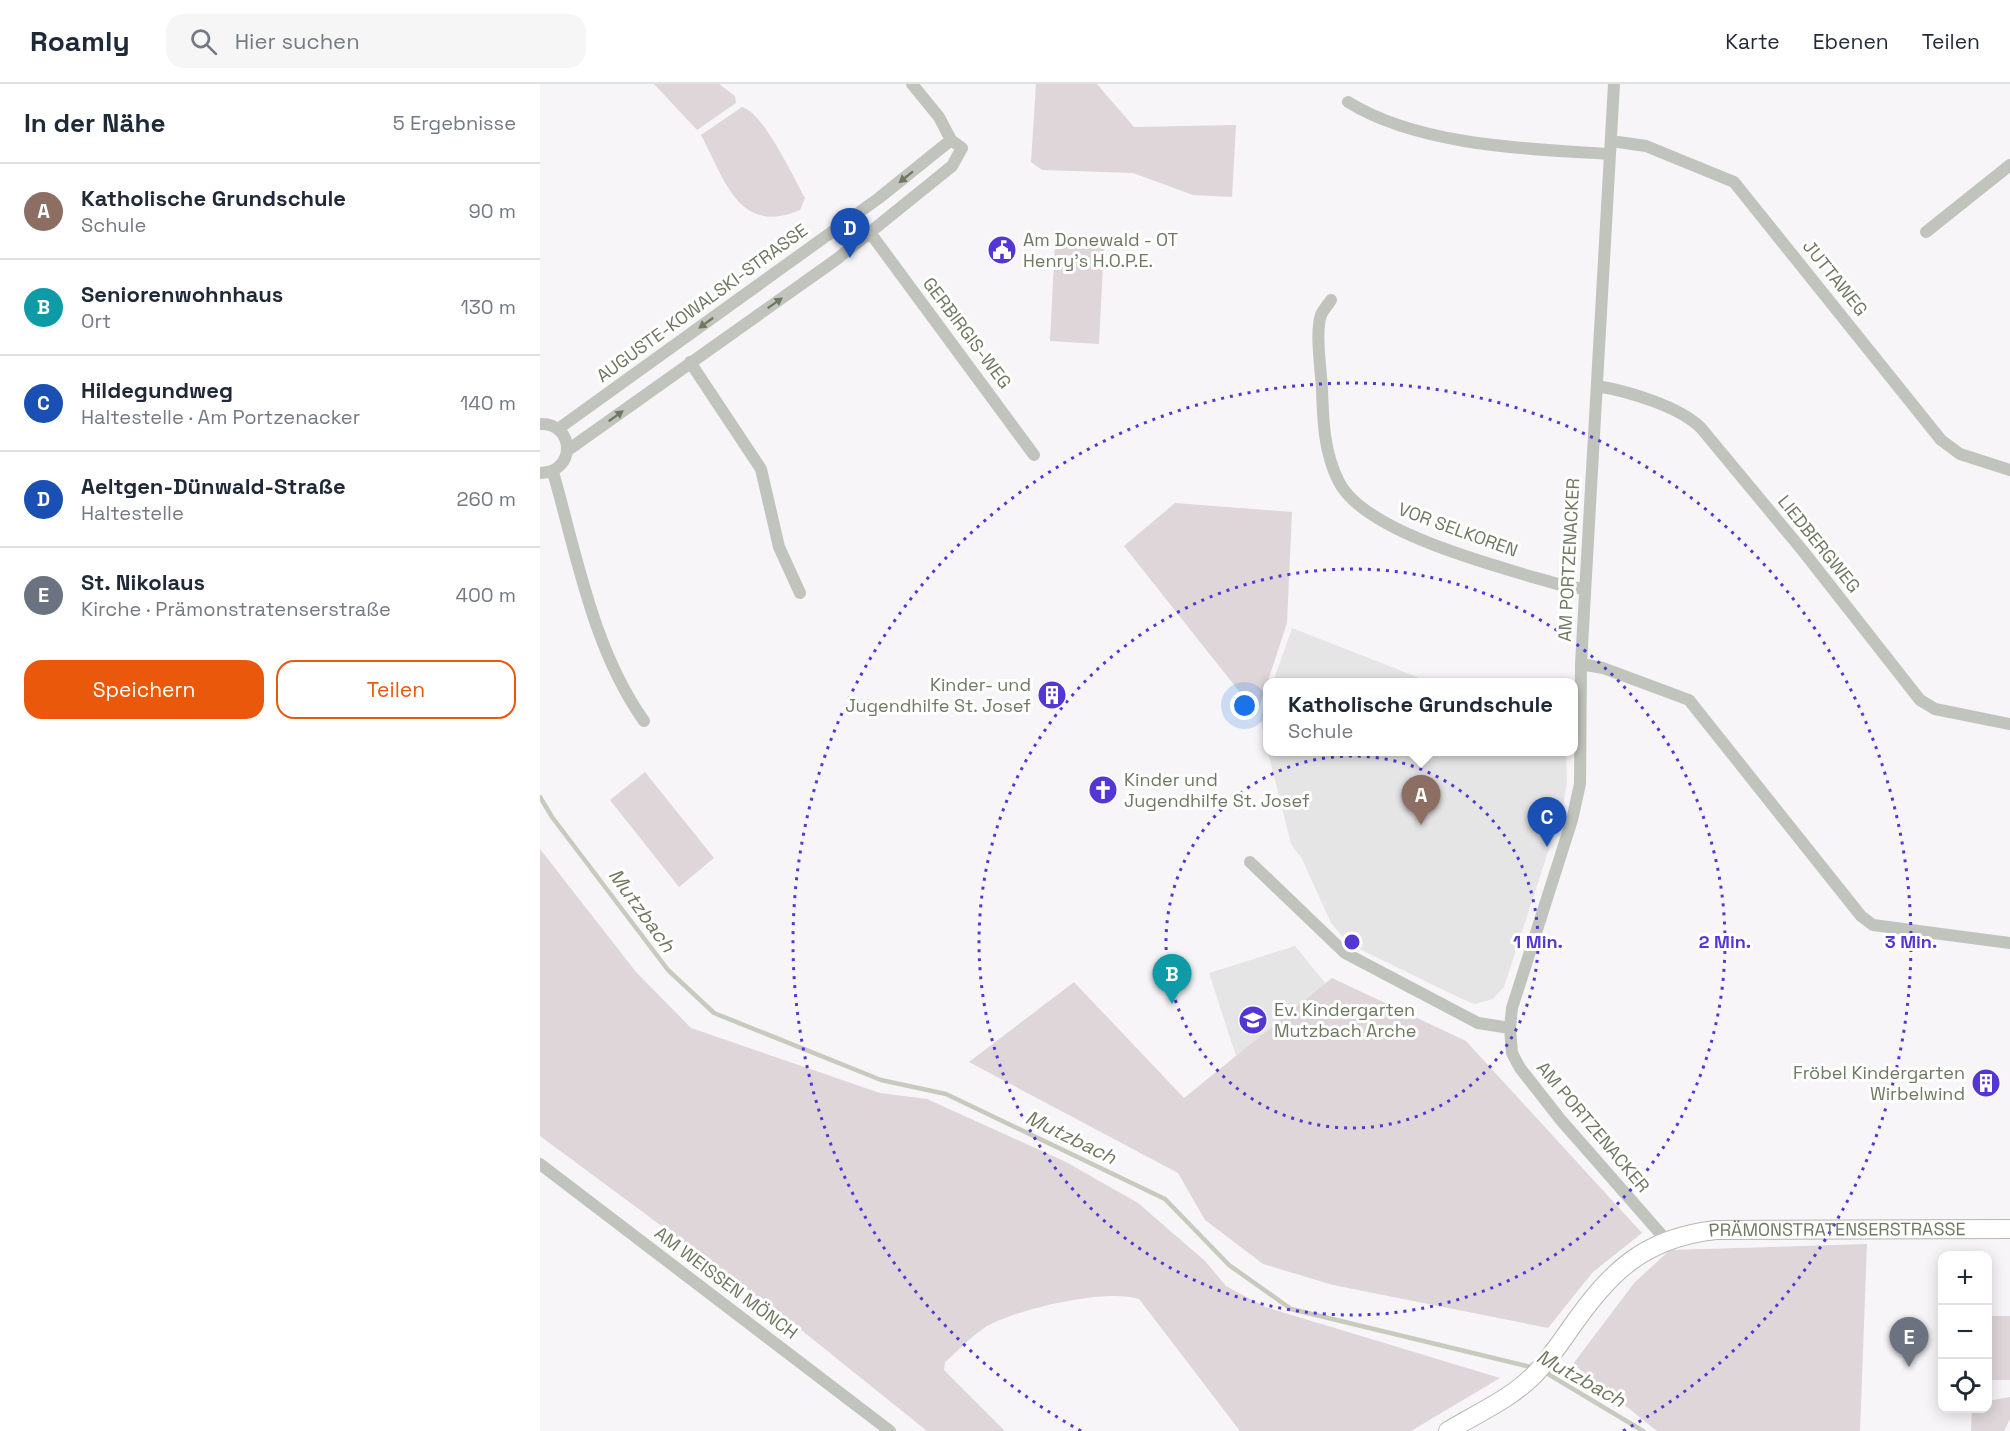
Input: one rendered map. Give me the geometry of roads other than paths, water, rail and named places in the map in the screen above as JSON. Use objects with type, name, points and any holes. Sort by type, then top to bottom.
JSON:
[{"type":"main road","name":"PRÄMONSTRATENSERSTRASSE","points":[[1448,1431],[1535,1374],[1556,1350],[1601,1286],[1620,1267],[1643,1251],[1666,1240],[1680,1235],[1716,1230],[2010,1229]]},
{"type":"street","points":[[644,721],[619,682],[599,632],[546,472],[562,465],[568,450],[871,234],[952,166],[962,148],[951,140],[939,117],[912,84]]},
{"type":"street","name":"AM PORTZENACKER","points":[[1614,84],[1581,664],[1577,801],[1512,1008],[1510,1028],[1512,1053],[1520,1068],[1554,1112],[1666,1240]]},
{"type":"street","name":"JUTTAWEG","points":[[1348,102],[1374,118],[1473,142],[1515,148],[1646,146],[1734,182],[1941,440],[1960,454],[2010,470]]},
{"type":"street","name":"AUGUSTE-KOWALSKI-STRASSE","points":[[558,429],[879,198],[951,140]]},
{"type":"street","points":[[1926,232],[2010,165]]},
{"type":"street","name":"GERBIRGIS-WEG","points":[[871,234],[1034,455]]},
{"type":"street","name":"VOR SELKOREN","points":[[1331,300],[1321,315],[1324,432],[1331,463],[1340,485],[1365,511],[1392,527],[1440,547],[1564,586],[1585,589]]},
{"type":"street","points":[[690,362],[761,469],[779,547],[800,593]]},
{"type":"street","name":"LIEDBERGWEG","points":[[1597,386],[1618,389],[1686,415],[1701,428],[1803,551],[1920,700],[1935,709],[2010,724]]},
{"type":"street","points":[[540,424],[548,424],[558,429],[565,436],[568,450]]},
{"type":"street","points":[[1581,664],[1603,668],[1681,695],[1689,700],[1861,916],[1873,926],[2010,943]]},
{"type":"street","points":[[1250,862],[1346,953],[1478,1023],[1510,1028]]},
{"type":"street","name":"AM WEISSEN MÖNCH","points":[[540,1164],[890,1431]]},
{"type":"waterway","name":"Mutzbach","points":[[540,797],[552,817],[668,970],[714,1013],[881,1080],[946,1094],[1165,1199],[1229,1265],[1291,1309],[1535,1368]]},
{"type":"waterway","name":"Mutzbach","points":[[1543,1371],[1643,1431]]},
{"type":"place","name":"Am Donewald - OT Henry's H.O.P.E.","points":[[1002,250]]},
{"type":"place","name":"Aeltgen-Dünwald-Straße","points":[[850,258]]},
{"type":"place","name":"Kinder- und Jugendhilfe St. Josef","points":[[1052,695]]},
{"type":"place","name":"Kinder und Jugendhilfe St. Josef","points":[[1103,790]]},
{"type":"place","name":"Katholische Grundschule","points":[[1421,825]]},
{"type":"place","name":"Hildegundweg","points":[[1547,847]]},
{"type":"place","name":"Seniorenwohnhaus","points":[[1172,1004]]},
{"type":"place","name":"Ev. Kindergarten Mutzbach Arche","points":[[1253,1020]]},
{"type":"place","name":"Fröbel Kindergarten Wirbelwind","points":[[1986,1083]]},
{"type":"place","name":"St. Nikolaus","points":[[1909,1367]]}]
